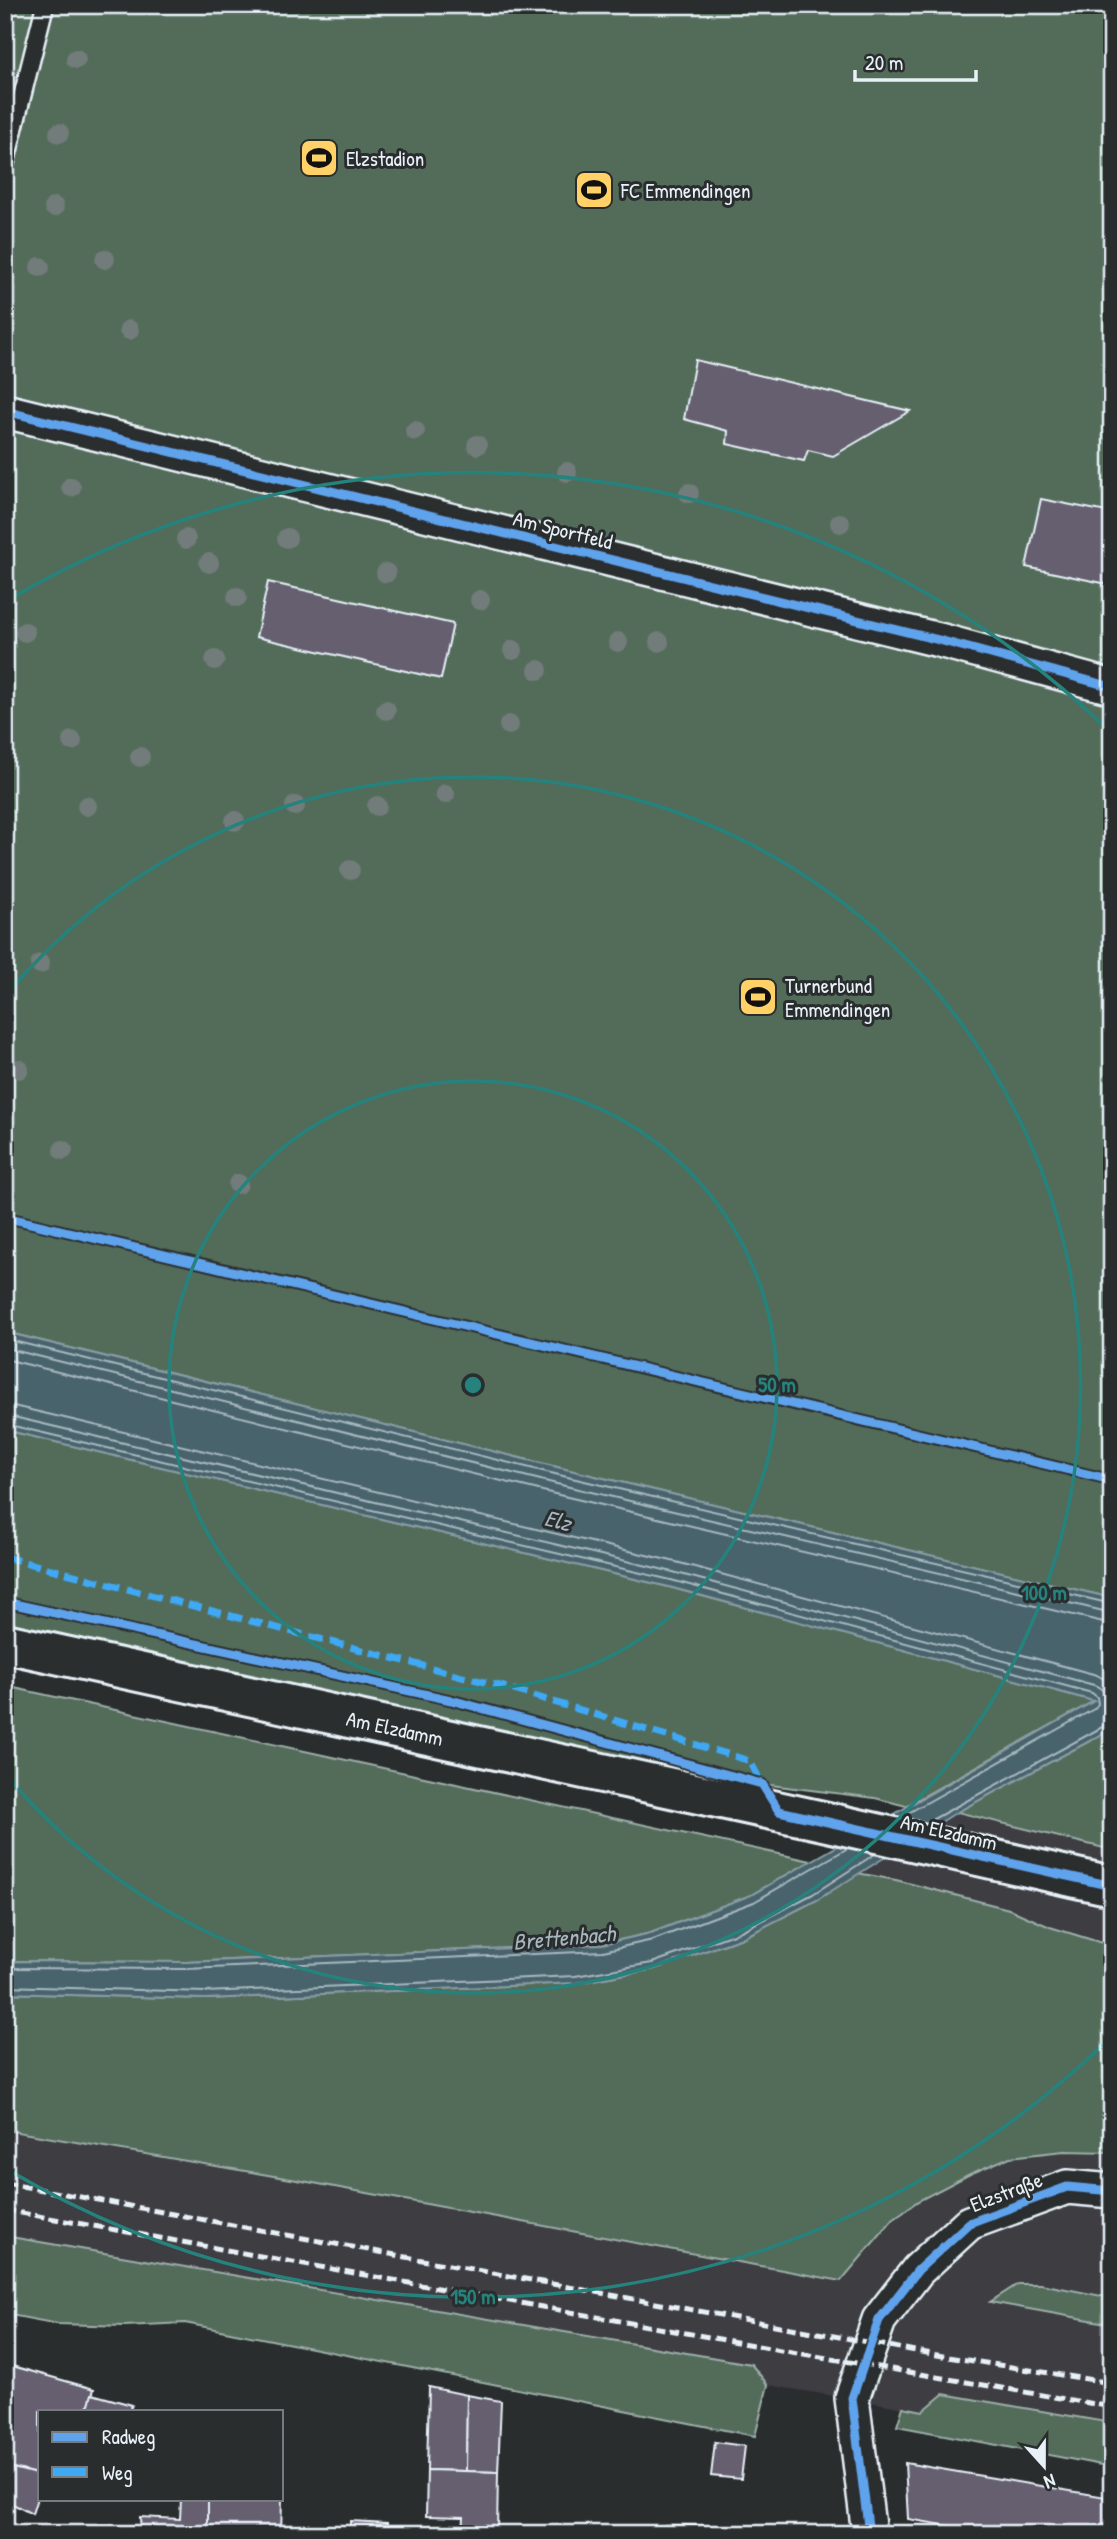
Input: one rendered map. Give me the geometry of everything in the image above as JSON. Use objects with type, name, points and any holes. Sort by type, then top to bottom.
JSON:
[{"type":"main road","name":"Am Elzdamm","points":[[5,1643],[1112,1886]]},
{"type":"street","name":"Am Sportfeld","points":[[5,411],[939,640],[1112,687]]},
{"type":"street","name":"Elzstraße","points":[[869,2534],[852,2398],[879,2320],[918,2270],[969,2223],[1067,2188],[1112,2191]]},
{"type":"lane","points":[[5,165],[45,5]]},
{"type":"shaded area","points":[[957,1812],[1112,1850],[1112,1946],[1050,1927],[1009,1909],[896,1880],[857,1873]]},
{"type":"shaded area","points":[[5,2130],[297,2180],[841,2281],[893,2219],[918,2201],[970,2174],[1010,2157],[1064,2151],[1112,2152],[1112,2297],[1041,2284],[1018,2284],[991,2302],[1112,2324],[1112,2423],[943,2394],[923,2411],[768,2385],[751,2364],[5,2236]]},
{"type":"green space","points":[[5,5],[1112,5],[1112,1598],[565,1469],[5,1332]]},
{"type":"green space","points":[[5,1430],[669,1587],[1094,1701],[906,1806],[875,1798],[730,1780],[320,1695],[5,1622]]},
{"type":"green space","points":[[5,1686],[811,1861],[751,1895],[651,1933],[602,1944],[186,1962],[5,1961]]},
{"type":"green space","points":[[1112,1729],[1112,1850],[957,1812]]},
{"type":"green space","points":[[857,1873],[896,1880],[1009,1909],[1050,1927],[1112,1946],[1112,2152],[1064,2151],[1010,2157],[970,2174],[918,2201],[893,2219],[841,2281],[297,2180],[5,2130],[5,1993],[205,1999],[576,1983],[654,1969],[742,1938],[817,1900]]},
{"type":"green space","points":[[5,2236],[751,2364],[768,2385],[755,2436],[185,2323],[125,2326],[58,2324],[5,2314]]},
{"type":"green space","points":[[1018,2284],[1041,2284],[1112,2298],[1112,2324],[990,2302]]},
{"type":"green space","points":[[943,2394],[1112,2423],[1112,2467],[897,2426],[903,2407],[923,2411]]},
{"type":"water","name":"Elz","points":[[5,1332],[565,1469],[1112,1598],[1112,1729],[957,1812],[817,1900],[742,1938],[654,1969],[576,1983],[205,1999],[5,1993],[5,1961],[186,1962],[602,1944],[651,1933],[751,1895],[1094,1701],[669,1587],[5,1430]]},
{"type":"building","points":[[695,360],[910,411],[833,456],[808,450],[804,461],[727,444],[728,431],[684,419]]},
{"type":"building","points":[[1041,499],[1112,513],[1112,585],[1026,567]]},
{"type":"building","points":[[268,582],[453,624],[441,679],[256,637]]},
{"type":"building","points":[[5,2364],[94,2389],[87,2410],[38,2410],[38,2474],[5,2466]]},
{"type":"building","points":[[429,2387],[467,2395],[466,2471],[427,2470]]},
{"type":"building","points":[[92,2394],[132,2405],[130,2410],[87,2410]]},
{"type":"building","points":[[467,2395],[501,2401],[498,2472],[466,2471]]},
{"type":"building","points":[[715,2442],[745,2446],[741,2479],[711,2476]]},
{"type":"building","points":[[905,2463],[1112,2498],[1112,2534],[995,2534],[908,2519]]},
{"type":"building","points":[[5,2466],[38,2474],[38,2494],[32,2514],[5,2500]]},
{"type":"building","points":[[427,2470],[498,2472],[497,2534],[463,2534],[464,2517],[426,2516]]},
{"type":"building","points":[[181,2500],[208,2500],[208,2534],[141,2534],[140,2517],[180,2519]]},
{"type":"building","points":[[208,2500],[282,2500],[281,2534],[208,2534]]},
{"type":"building","points":[[350,2521],[387,2523],[387,2534],[327,2534],[327,2529],[350,2530]]},
{"type":"building","points":[[665,2525],[708,2526],[708,2534],[665,2534]]},
{"type":"building","points":[[497,2529],[526,2530],[526,2534],[497,2534]]},
{"type":"railway","points":[[5,2183],[948,2357],[1112,2383]]},
{"type":"railway","points":[[5,2210],[1112,2407]]},
{"type":"marked path","points":[[5,1557],[504,1687],[750,1761],[762,1784]]},
{"type":"cycle path","points":[[5,411],[939,640],[1112,687]]},
{"type":"cycle path","points":[[5,1217],[1112,1480]]},
{"type":"cycle path","points":[[5,1602],[451,1700],[762,1784],[779,1811],[1112,1886]]},
{"type":"cycle path","points":[[869,2534],[852,2398],[879,2320],[918,2270],[969,2223],[1067,2187],[1112,2191]]},
{"type":"place","name":"Elzstadion","points":[[319,158]]},
{"type":"place","name":"FC Emmendingen","points":[[594,190]]},
{"type":"place","name":"Turnerbund Emmendingen","points":[[758,997]]},
{"type":"water label","name":"Brettenbach","points":[[564,1937]]}]
